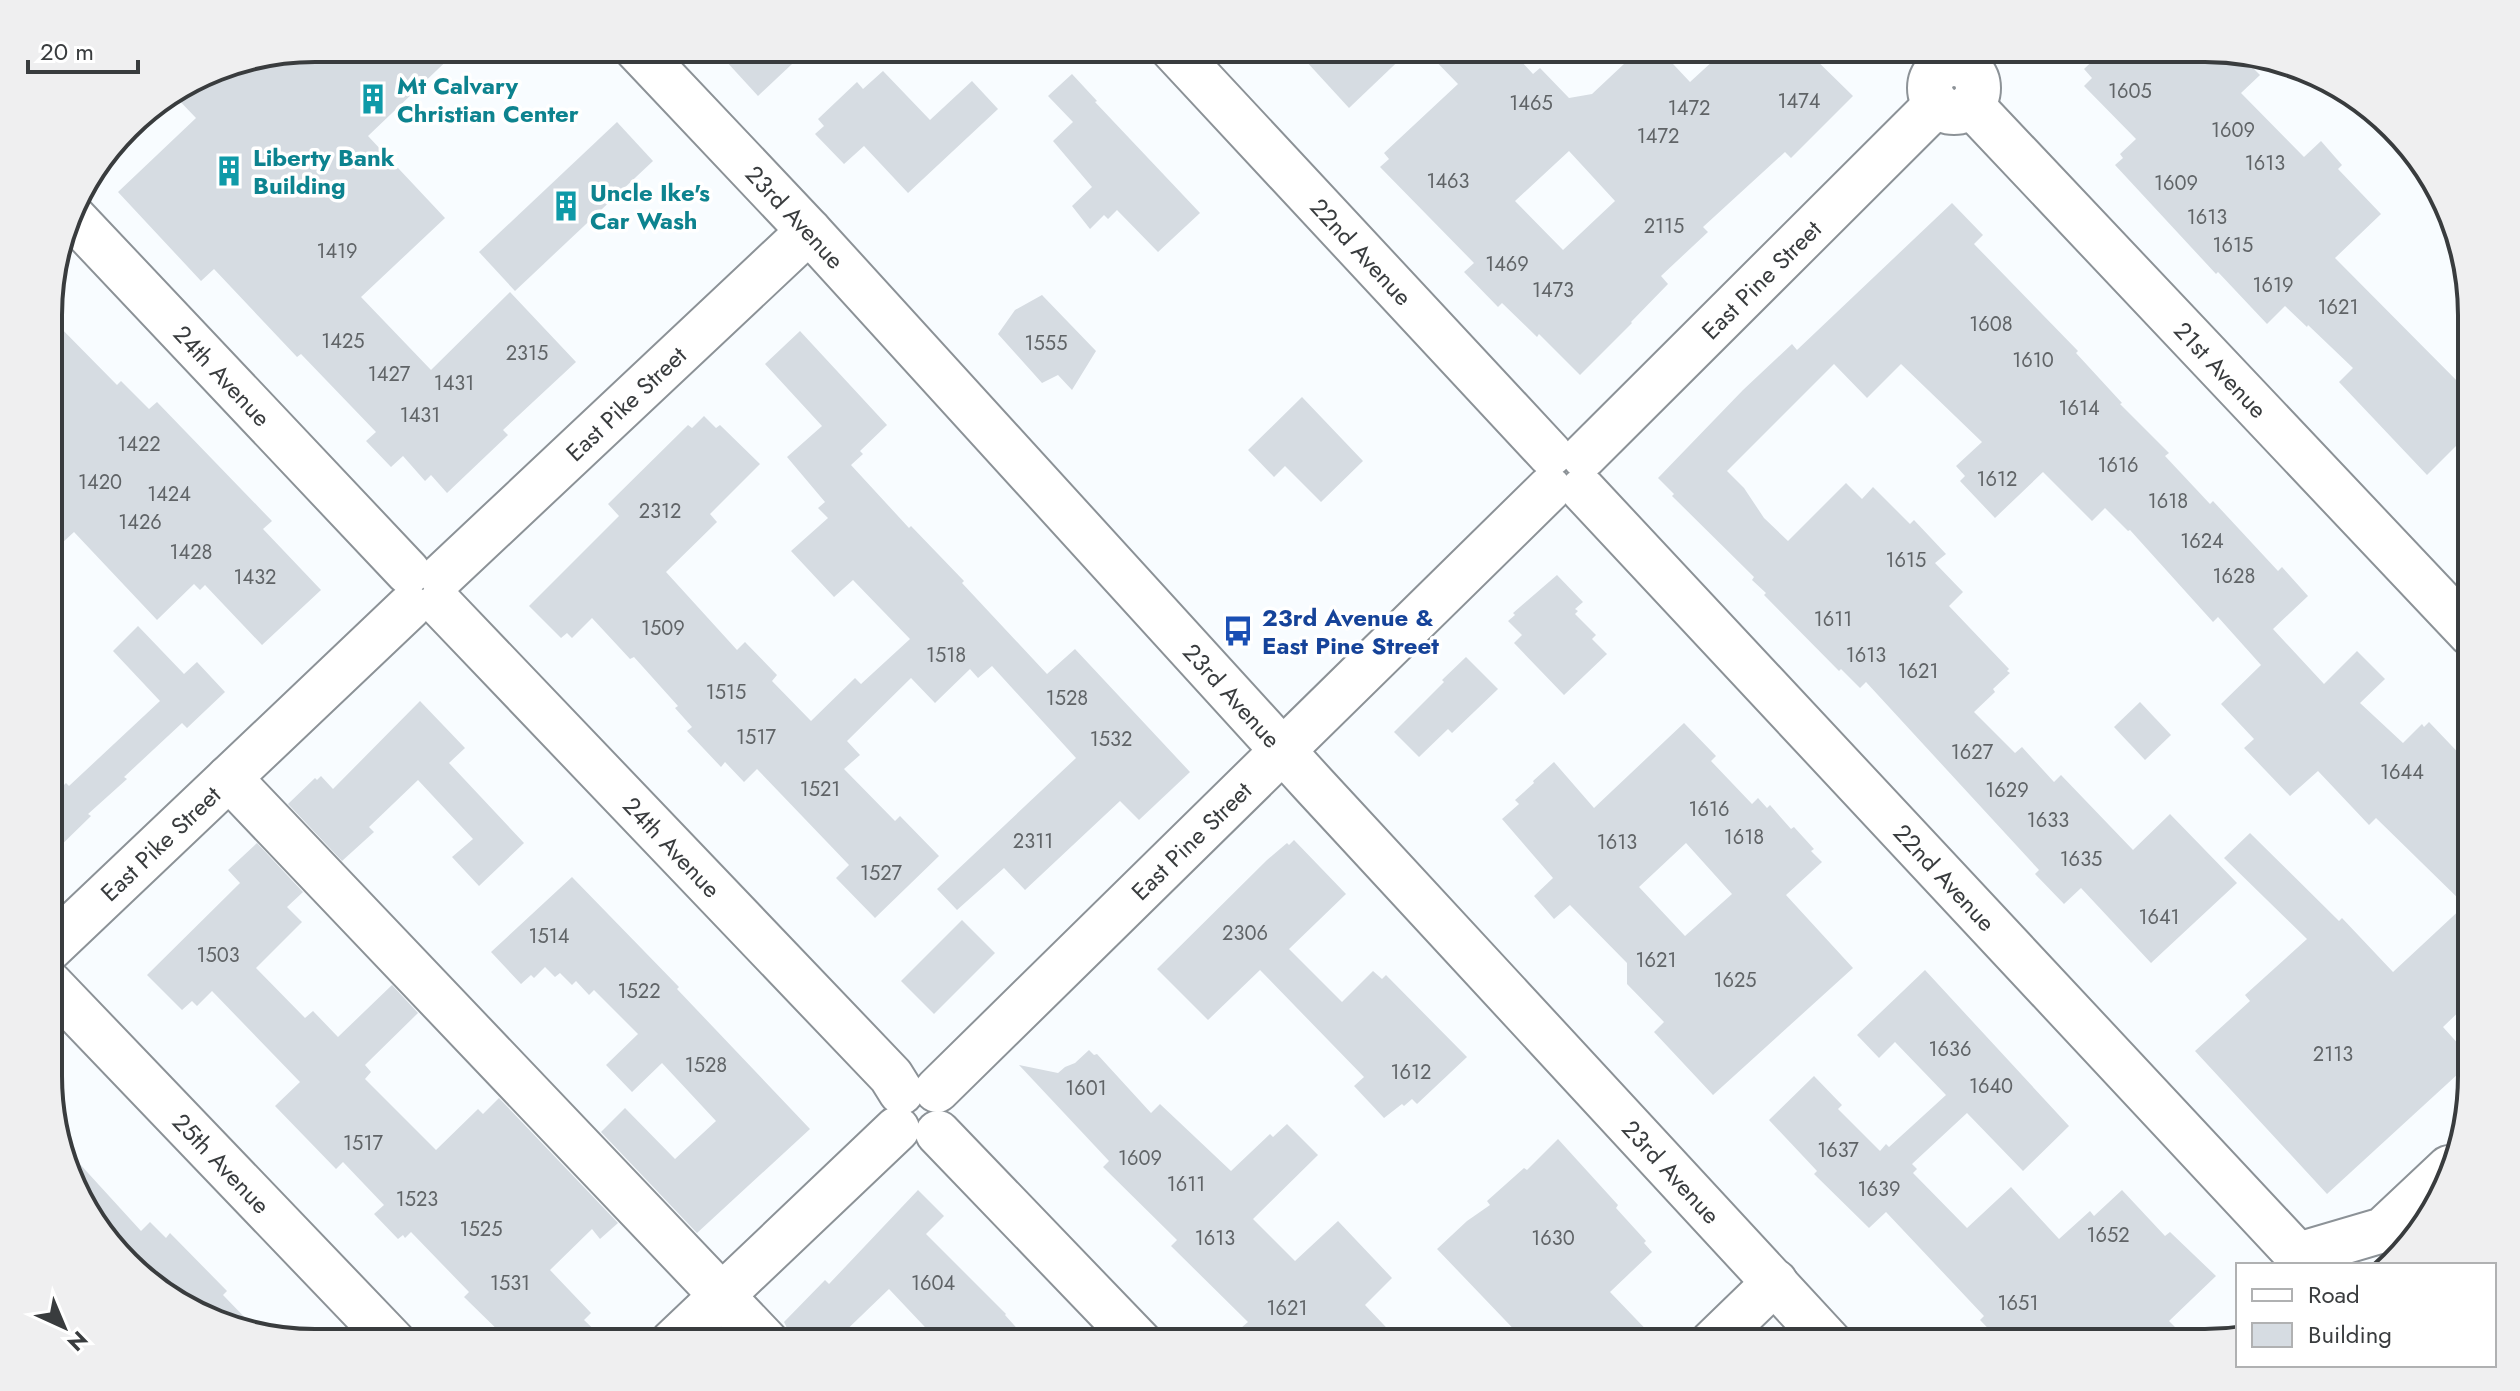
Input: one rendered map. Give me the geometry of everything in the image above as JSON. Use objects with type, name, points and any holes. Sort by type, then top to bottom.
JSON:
[{"type":"street","name":"23rd Avenue","points":[[649,62],[809,231],[1817,1328]]},
{"type":"street","name":"22nd Avenue","points":[[1185,62],[2302,1260]]},
{"type":"street","name":"East Pine Street","points":[[687,1329],[918,1111],[1567,472],[1953,75]]},
{"type":"street","name":"21st Avenue","points":[[1953,75],[2457,619]]},
{"type":"street","name":"24th Avenue","points":[[79,223],[891,1076],[918,1111],[1126,1329]]},
{"type":"street","name":"East Pike Street","points":[[62,938],[425,589],[809,231]]},
{"type":"street","points":[[229,778],[753,1329]]},
{"type":"street","name":"25th Avenue","points":[[62,997],[381,1329]]},
{"type":"street","points":[[2302,1260],[2392,1239],[2428,1194]]},
{"type":"street","points":[[1727,1328],[1775,1282]]},
{"type":"building","points":[[315,62],[445,62],[368,136],[445,218],[361,297],[431,370],[510,292],[576,362],[503,430],[508,435],[447,493],[431,475],[425,481],[403,456],[391,467],[366,441],[376,432],[301,354],[297,357],[214,269],[201,281],[118,192],[196,118],[180,102],[218,81],[250,71],[282,64]]},
{"type":"building","points":[[727,62],[794,62],[758,96]]},
{"type":"building","points":[[1307,62],[1397,62],[1349,108]]},
{"type":"building","points":[[1437,62],[1522,62],[1533,74],[1540,68],[1569,98],[1592,94],[1626,62],[1671,62],[1690,82],[1712,62],[1818,62],[1853,96],[1791,158],[1785,152],[1703,227],[1708,232],[1661,276],[1668,284],[1580,375],[1502,303],[1498,307],[1464,272],[1474,263],[1380,167],[1389,159],[1384,153],[1458,84]],"holes":[[[1569,151],[1615,201],[1563,250],[1515,201]]]},
{"type":"building","points":[[2091,62],[2205,62],[2252,67],[2260,75],[2241,93],[2304,157],[2321,141],[2342,165],[2338,169],[2381,214],[2335,258],[2457,381],[2457,445],[2427,475],[2339,382],[2353,368],[2285,306],[2267,324],[2115,165],[2123,158],[2120,154],[2136,139],[2084,86],[2092,78],[2084,69]]},
{"type":"building","points":[[883,71],[930,120],[972,81],[998,109],[908,193],[864,146],[844,164],[815,134],[824,126],[818,119],[857,82],[863,89]]},
{"type":"building","points":[[1072,74],[1200,213],[1158,252],[1117,210],[1108,219],[1104,215],[1090,229],[1072,206],[1092,187],[1053,141],[1073,122],[1048,96]]},
{"type":"building","name":"Uncle Ike's Car Wash","points":[[617,122],[653,161],[515,291],[479,252]]},
{"type":"building","points":[[1952,203],[1983,235],[1974,244],[2078,351],[2076,353],[2120,404],[2169,453],[2165,456],[2210,504],[2213,501],[2278,571],[2282,567],[2308,596],[2273,629],[2324,684],[2357,651],[2385,679],[2360,703],[2403,743],[2422,724],[2424,727],[2429,722],[2457,751],[2457,897],[2376,818],[2369,825],[2318,771],[2290,796],[2244,748],[2254,739],[2221,704],[2261,665],[2218,617],[2213,622],[2130,530],[2105,508],[2092,521],[2043,472],[1995,518],[1960,481],[1965,476],[1956,466],[1982,442],[1901,364],[1867,398],[1834,364],[1727,471],[1744,488],[1764,518],[1788,541],[1846,483],[1862,499],[1873,487],[1910,524],[1914,520],[1946,554],[1935,563],[1963,592],[1949,606],[2009,669],[2007,671],[2010,673],[1993,689],[1995,692],[1974,712],[2015,753],[2022,747],[2054,782],[2061,775],[2133,850],[2170,814],[2237,883],[2151,963],[2081,888],[2064,904],[2035,874],[2039,870],[1866,682],[1860,688],[1841,669],[1839,671],[1764,595],[1766,593],[1752,580],[1754,577],[1672,496],[1674,494],[1658,478],[1792,344],[1797,350]]},
{"type":"building","points":[[1042,295],[1096,351],[1072,390],[1058,375],[1042,383],[998,334],[1015,310]]},
{"type":"building","points":[[62,329],[117,385],[121,381],[149,409],[157,402],[272,521],[263,529],[321,590],[262,645],[205,585],[200,590],[194,584],[157,620],[74,532],[62,543]]},
{"type":"building","points":[[800,331],[887,425],[860,451],[863,454],[851,465],[909,528],[911,526],[964,581],[962,583],[1047,674],[1075,649],[1190,772],[1139,820],[1120,801],[1025,890],[1004,868],[957,910],[937,889],[1076,758],[992,666],[978,678],[970,669],[935,703],[911,678],[847,741],[860,755],[844,769],[895,821],[900,816],[939,856],[875,918],[836,878],[849,865],[757,769],[744,782],[725,762],[721,767],[687,731],[692,727],[675,708],[678,706],[634,657],[630,659],[592,618],[572,638],[567,633],[561,638],[529,606],[619,516],[608,504],[688,425],[692,428],[704,416],[716,428],[720,425],[760,464],[710,514],[717,522],[666,572],[737,650],[745,642],[777,675],[772,681],[811,721],[855,678],[861,684],[910,639],[853,580],[834,597],[791,551],[828,518],[818,508],[825,502],[787,457],[822,426],[765,364]]},
{"type":"building","points":[[1302,397],[1363,461],[1321,502],[1285,466],[1274,477],[1248,450]]},
{"type":"building","points":[[1557,575],[1583,602],[1575,609],[1578,611],[1575,614],[1596,635],[1592,639],[1607,654],[1564,695],[1514,643],[1522,635],[1508,621],[1515,615],[1513,613]]},
{"type":"building","points":[[138,626],[184,674],[197,662],[225,692],[187,728],[182,723],[124,777],[127,779],[88,814],[91,816],[62,844],[62,787],[66,783],[69,786],[160,701],[113,651]]},
{"type":"building","points":[[1466,657],[1498,689],[1452,733],[1448,729],[1419,757],[1394,732]]},
{"type":"building","points":[[420,701],[465,748],[449,763],[524,843],[479,886],[452,857],[473,839],[418,780],[369,827],[374,832],[342,861],[288,804],[321,776],[333,789]]},
{"type":"building","points":[[2140,702],[2171,735],[2145,760],[2114,727]]},
{"type":"building","points":[[1684,723],[1716,756],[1711,761],[1752,804],[1758,798],[1767,808],[1770,805],[1791,829],[1794,827],[1822,862],[1786,895],[1853,968],[1713,1095],[1654,1032],[1664,1022],[1627,984],[1627,963],[1570,905],[1554,919],[1534,896],[1553,878],[1502,819],[1519,804],[1515,800],[1554,762],[1594,808]],"holes":[[[1686,843],[1732,894],[1685,936],[1639,887]]]},
{"type":"building","points":[[2250,833],[2339,921],[2342,918],[2393,972],[2457,912],[2457,1014],[2443,1027],[2457,1042],[2457,1075],[2327,1194],[2195,1051],[2250,1001],[2245,995],[2307,939],[2224,858]]},
{"type":"building","points":[[1294,840],[1346,894],[1289,949],[1342,1002],[1373,971],[1382,979],[1386,975],[1467,1057],[1417,1104],[1412,1099],[1384,1118],[1354,1086],[1364,1077],[1260,970],[1208,1020],[1157,969],[1267,860]]},
{"type":"building","points":[[257,843],[303,892],[287,907],[302,922],[256,968],[305,1018],[313,1011],[338,1037],[392,985],[418,1013],[365,1065],[371,1072],[365,1079],[436,1150],[478,1109],[483,1114],[499,1098],[618,1223],[600,1239],[592,1229],[550,1270],[591,1313],[584,1320],[593,1329],[497,1329],[464,1297],[469,1292],[411,1232],[405,1238],[403,1235],[398,1239],[374,1214],[384,1205],[343,1162],[336,1169],[275,1106],[300,1082],[212,991],[197,1006],[192,1001],[182,1010],[147,975],[240,883],[228,870]]},
{"type":"building","points":[[572,877],[810,1129],[697,1233],[601,1132],[625,1108],[675,1159],[716,1121],[662,1063],[632,1092],[606,1065],[638,1034],[594,990],[589,995],[576,981],[572,985],[560,973],[555,977],[545,967],[534,978],[531,975],[521,984],[491,952]]},
{"type":"building","points":[[962,920],[995,953],[934,1014],[901,981]]},
{"type":"building","points":[[1925,970],[2069,1126],[2023,1171],[1967,1113],[1912,1164],[1917,1169],[1913,1173],[1967,1228],[2011,1187],[2059,1239],[2090,1211],[2094,1216],[2122,1190],[2165,1236],[2170,1232],[2216,1276],[2169,1321],[2174,1328],[1988,1328],[1980,1320],[1984,1316],[1886,1212],[1869,1228],[1814,1174],[1817,1171],[1769,1120],[1814,1076],[1842,1105],[1838,1109],[1880,1151],[1886,1144],[1889,1147],[1946,1095],[1895,1042],[1879,1058],[1857,1035]]},
{"type":"building","points":[[1089,1050],[1097,1054],[1151,1113],[1160,1104],[1231,1171],[1270,1134],[1273,1137],[1287,1124],[1318,1155],[1253,1219],[1295,1261],[1338,1221],[1392,1278],[1365,1305],[1387,1328],[1242,1329],[1248,1322],[1171,1246],[1177,1240],[1103,1167],[1109,1161],[1019,1065],[1058,1073]]},
{"type":"building","points":[[1558,1139],[1646,1241],[1644,1243],[1652,1252],[1610,1292],[1645,1328],[1513,1328],[1437,1249],[1490,1205],[1487,1201],[1524,1168],[1527,1170]]},
{"type":"building","points":[[77,1161],[141,1231],[150,1222],[166,1238],[170,1233],[227,1291],[223,1295],[246,1319],[218,1310],[189,1295],[148,1266],[125,1243],[105,1216]]},
{"type":"building","points":[[918,1190],[944,1216],[926,1234],[1017,1329],[926,1329],[889,1289],[848,1329],[787,1329],[784,1322],[825,1280],[829,1284]]},
{"type":"place","name":"Mt Calvary Christian Center","points":[[373,99]]},
{"type":"place","name":"Liberty Bank Building","points":[[229,171]]},
{"type":"place","name":"Uncle Ike's Car Wash","points":[[566,206]]},
{"type":"place","name":"23rd Avenue & East Pine Street","points":[[1238,631]]}]
